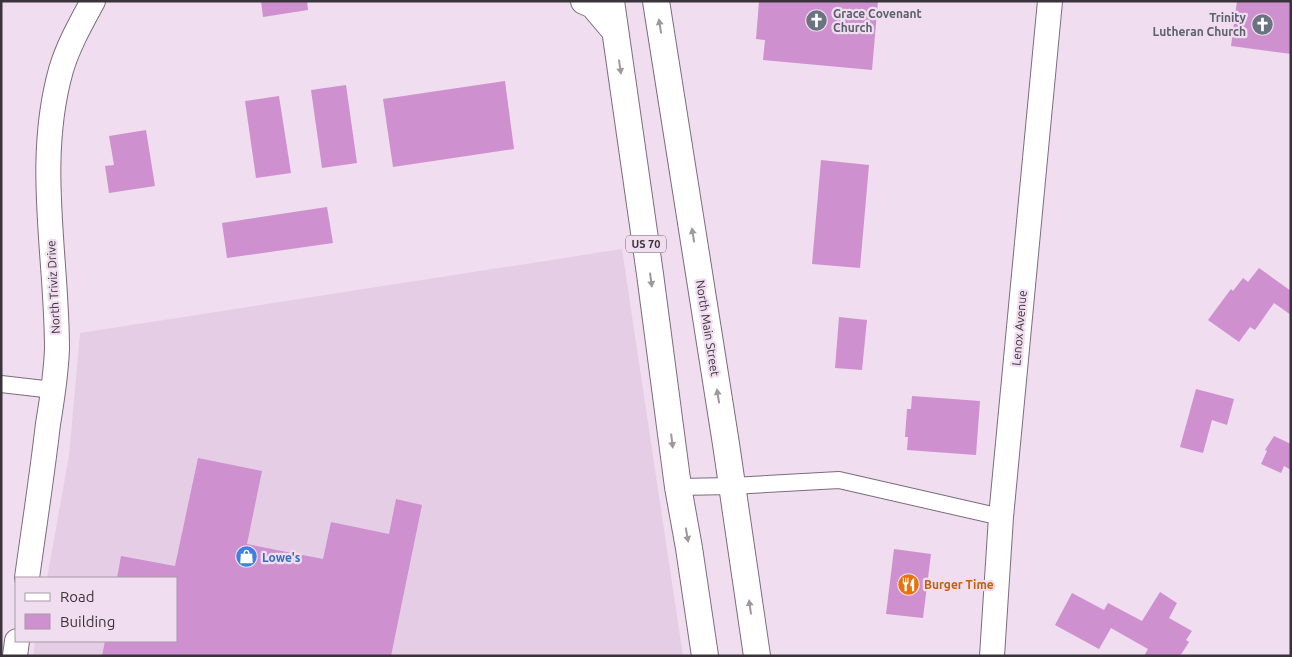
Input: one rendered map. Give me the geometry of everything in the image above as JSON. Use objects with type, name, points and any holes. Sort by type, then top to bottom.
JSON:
[{"type":"main road","points":[[584,1],[593,5],[615,31]]},
{"type":"main road","name":"US 70","points":[[611,1],[678,487],[705,656]]},
{"type":"main road","name":"North Main Street","points":[[656,1],[757,656]]},
{"type":"street","name":"North Triviz Drive","points":[[26,577],[57,350],[48,186],[50,132],[62,69],[79,27],[93,1]]},
{"type":"street","name":"Lenox Avenue","points":[[992,656],[1001,517],[1050,1]]},
{"type":"street","points":[[1,384],[53,390]]},
{"type":"street","points":[[678,487],[839,480],[1001,517]]},
{"type":"street","points":[[15,656],[17,642]]},
{"type":"shaded area","points":[[622,249],[683,656],[33,656],[35,642],[178,642],[178,577],[47,577],[69,456],[80,333]]},
{"type":"building","points":[[261,1],[307,1],[308,10],[263,17]]},
{"type":"building","name":"Grace Covenant Church","points":[[759,1],[878,1],[872,70],[763,60],[765,40],[756,39]]},
{"type":"building","name":"Trinity Lutheran Church","points":[[1237,1],[1291,1],[1291,54],[1231,46]]},
{"type":"building","points":[[505,81],[514,149],[393,167],[383,99]]},
{"type":"building","points":[[346,85],[357,163],[322,168],[311,90]]},
{"type":"building","points":[[279,96],[291,173],[256,178],[245,101]]},
{"type":"building","points":[[146,130],[155,186],[109,193],[105,166],[114,165],[109,136]]},
{"type":"building","points":[[821,160],[869,165],[860,268],[812,264]]},
{"type":"building","points":[[327,207],[333,243],[227,258],[222,223]]},
{"type":"building","points":[[1259,268],[1291,291],[1291,315],[1274,303],[1255,330],[1250,327],[1239,342],[1208,320],[1231,289],[1233,291],[1243,278],[1248,282]]},
{"type":"building","points":[[839,317],[867,320],[862,370],[835,368]]},
{"type":"building","points":[[1196,389],[1234,399],[1227,425],[1212,420],[1203,453],[1180,447]]},
{"type":"building","points":[[912,396],[980,401],[976,455],[907,450],[908,437],[905,437],[907,409],[911,409]]},
{"type":"building","points":[[1274,436],[1291,444],[1291,470],[1284,466],[1281,473],[1261,464],[1267,451],[1265,450]]},
{"type":"building","name":"Lowe's","points":[[198,458],[262,471],[247,544],[323,559],[331,522],[389,534],[396,499],[422,505],[391,656],[102,656],[105,642],[178,642],[178,577],[117,577],[121,556],[175,566]]},
{"type":"building","name":"Burger Time","points":[[894,549],[931,554],[923,618],[886,614]]},
{"type":"building","points":[[1160,592],[1177,603],[1169,618],[1192,631],[1186,640],[1189,642],[1180,656],[1144,656],[1148,649],[1111,628],[1099,649],[1055,625],[1072,593],[1104,610],[1108,603],[1142,621]]},
{"type":"place","name":"Grace Covenant Church","points":[[817,20]]},
{"type":"place","name":"Trinity Lutheran Church","points":[[1262,24]]},
{"type":"place","name":"Lowe's","points":[[246,557]]},
{"type":"place","name":"Burger Time","points":[[908,584]]}]
